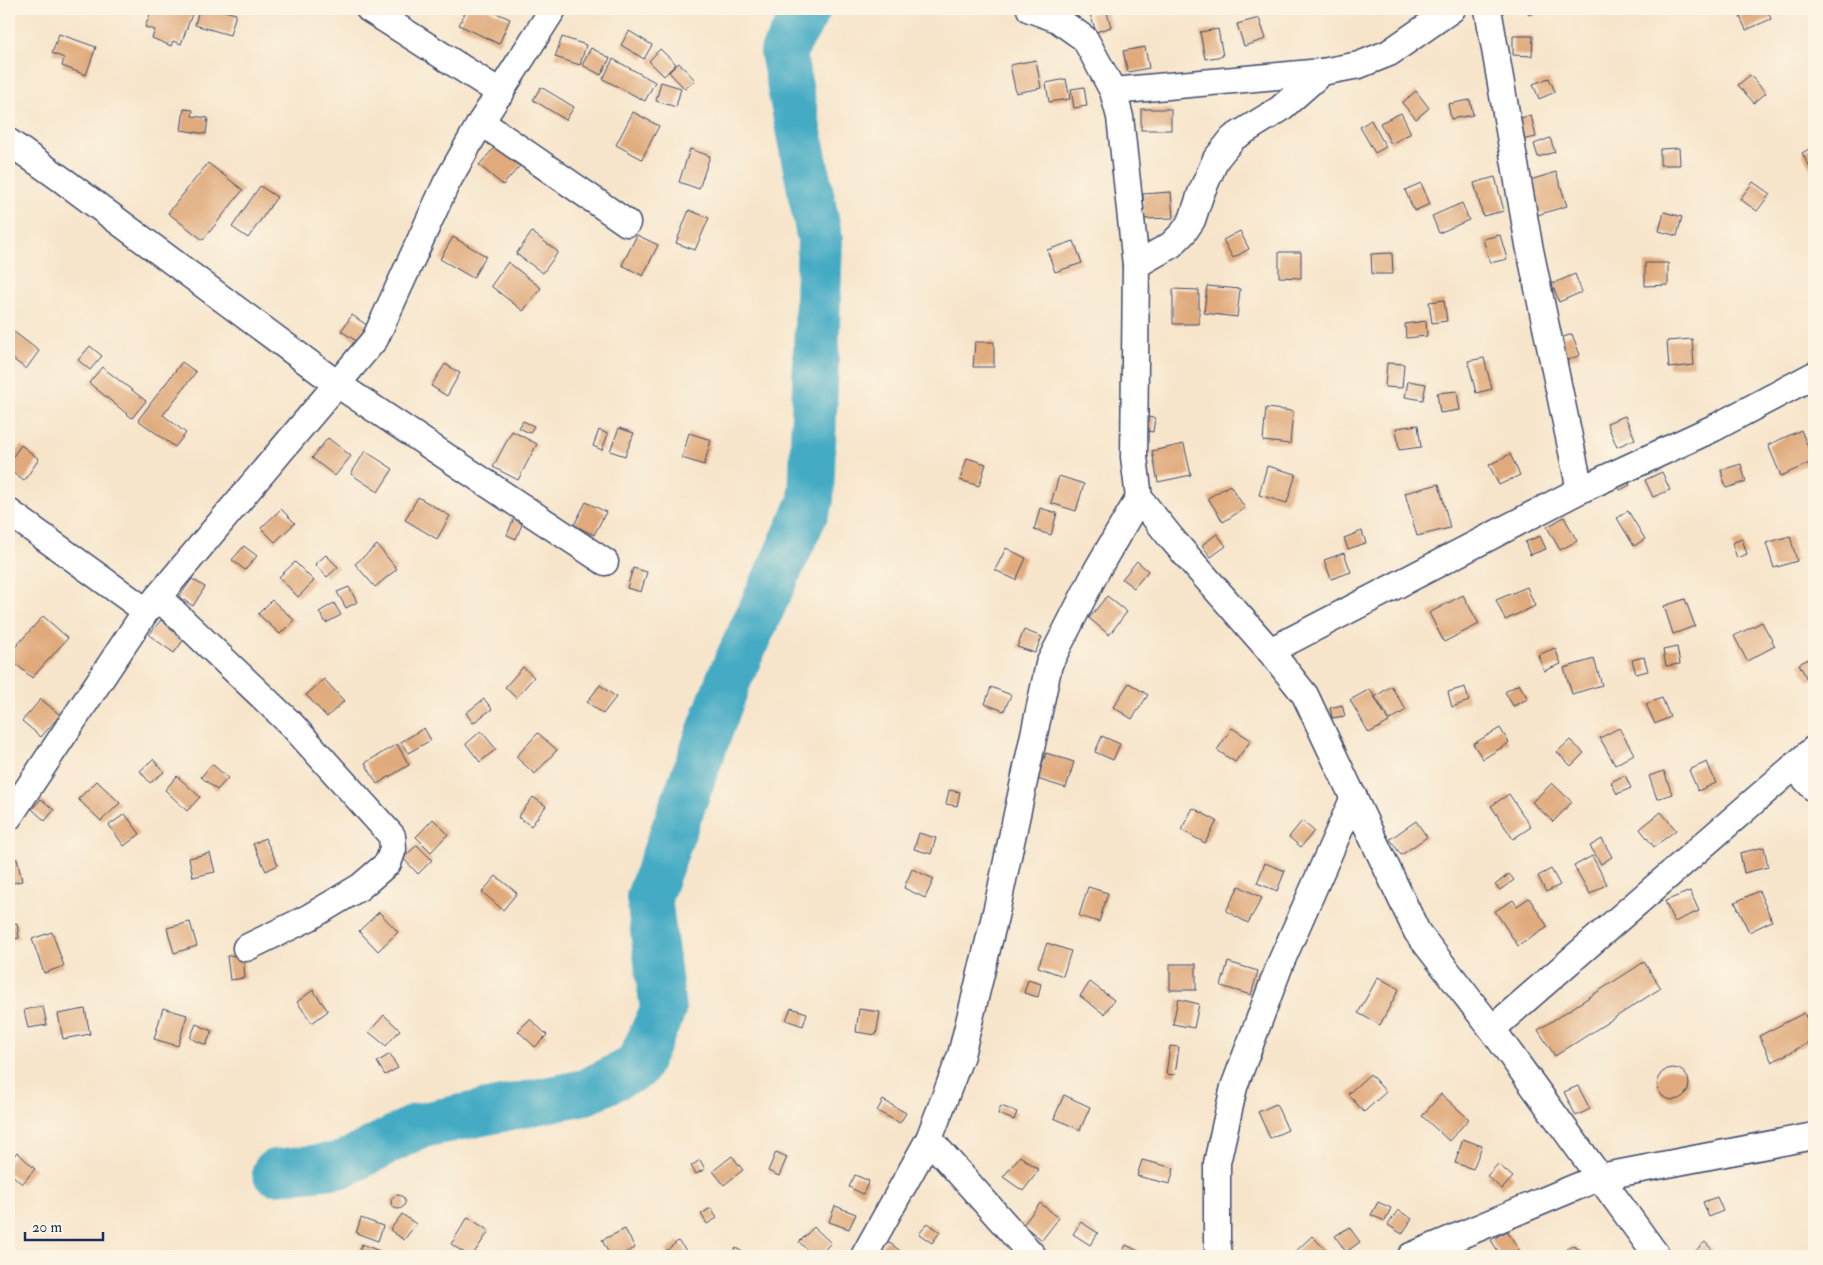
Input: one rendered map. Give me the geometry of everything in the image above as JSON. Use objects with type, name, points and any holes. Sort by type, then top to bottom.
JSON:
[{"type":"street","points":[[369,9],[500,93]]},
{"type":"street","points":[[9,817],[152,604],[375,338],[446,184],[481,122],[553,9]]},
{"type":"street","points":[[1030,9],[1057,19],[1085,39],[1113,91],[1120,117],[1136,265],[1134,457],[1139,498],[1172,539],[1270,651],[1305,696],[1418,932],[1492,1029],[1658,1256]]},
{"type":"street","points":[[1113,91],[1322,72],[1359,65],[1388,52],[1452,9]]},
{"type":"street","points":[[1488,9],[1529,245],[1580,490]]},
{"type":"street","points":[[1136,265],[1171,245],[1182,234],[1192,220],[1216,158],[1233,138],[1280,109],[1322,72]]},
{"type":"street","points":[[481,122],[627,223]]},
{"type":"street","points":[[9,142],[64,180],[337,384],[605,562]]},
{"type":"street","points":[[1270,651],[1580,490],[1714,428],[1814,375]]},
{"type":"street","points":[[864,1256],[929,1138],[961,1055],[997,908],[1049,664],[1098,568],[1139,498]]},
{"type":"street","points":[[9,512],[152,604],[292,725],[392,836],[393,849],[388,862],[360,887],[308,918],[246,948]]},
{"type":"street","points":[[1492,1029],[1814,749]]},
{"type":"street","points":[[1794,767],[1814,788]]},
{"type":"street","points":[[1219,1256],[1217,1239],[1217,1163],[1234,1086],[1281,962],[1354,797]]},
{"type":"street","points":[[1411,1256],[1600,1177],[1814,1136]]},
{"type":"street","points":[[929,1138],[1033,1256]]},
{"type":"building","points":[[152,9],[194,9],[181,44],[173,41],[171,46],[152,38],[155,30],[145,27]]},
{"type":"building","points":[[199,9],[217,9],[236,14],[230,35],[195,25]]},
{"type":"building","points":[[467,9],[487,9],[510,19],[499,44],[459,25]]},
{"type":"building","points":[[1106,9],[1111,27],[1096,32],[1090,14]]},
{"type":"building","points":[[1526,9],[1543,9],[1529,15]]},
{"type":"building","points":[[1745,9],[1767,9],[1771,19],[1746,30],[1738,12]]},
{"type":"building","points":[[1259,18],[1266,39],[1244,46],[1237,24]]},
{"type":"building","points":[[1218,29],[1223,56],[1205,59],[1200,32]]},
{"type":"building","points":[[629,31],[652,45],[644,59],[621,45]]},
{"type":"building","points":[[59,34],[96,47],[86,75],[62,66],[64,58],[52,53]]},
{"type":"building","points":[[1513,36],[1533,36],[1532,56],[1513,55]]},
{"type":"building","points":[[562,37],[586,45],[580,65],[555,57]]},
{"type":"building","points":[[1145,47],[1149,68],[1128,72],[1123,51]]},
{"type":"building","points":[[591,48],[610,58],[601,75],[582,65]]},
{"type":"building","points":[[660,49],[676,64],[664,76],[649,61]]},
{"type":"building","points":[[613,59],[655,82],[645,101],[603,79]]},
{"type":"building","points":[[1036,60],[1041,88],[1016,93],[1010,65]]},
{"type":"building","points":[[679,63],[695,80],[685,89],[669,72]]},
{"type":"building","points":[[1750,75],[1766,93],[1754,103],[1738,85]]},
{"type":"building","points":[[1549,78],[1555,92],[1539,99],[1533,84]]},
{"type":"building","points":[[1066,79],[1070,99],[1049,102],[1046,83]]},
{"type":"building","points":[[661,82],[681,88],[676,107],[656,101]]},
{"type":"building","points":[[541,87],[574,107],[566,120],[533,100]]},
{"type":"building","points":[[1084,87],[1087,106],[1074,108],[1071,89]]},
{"type":"building","points":[[1416,91],[1429,108],[1416,119],[1402,103]]},
{"type":"building","points":[[1470,100],[1473,115],[1451,119],[1448,104]]},
{"type":"building","points":[[184,109],[193,110],[192,116],[208,118],[206,134],[181,130]]},
{"type":"building","points":[[1141,109],[1171,109],[1171,130],[1141,130]]},
{"type":"building","points":[[633,112],[659,126],[642,159],[616,145]]},
{"type":"building","points":[[1401,113],[1411,133],[1391,144],[1380,123]]},
{"type":"building","points":[[1531,115],[1536,137],[1522,140],[1517,119]]},
{"type":"building","points":[[1371,120],[1386,147],[1375,153],[1360,127]]},
{"type":"building","points":[[1550,138],[1555,152],[1538,157],[1534,144]]},
{"type":"building","points":[[501,140],[525,160],[503,185],[479,165]]},
{"type":"building","points":[[1814,146],[1814,170],[1812,171],[1802,153]]},
{"type":"building","points":[[1679,148],[1680,165],[1660,165],[1660,149]]},
{"type":"building","points":[[690,149],[710,156],[699,189],[679,182]]},
{"type":"building","points":[[208,163],[243,190],[203,240],[168,213]]},
{"type":"building","points":[[1556,172],[1567,206],[1534,216],[1524,182]]},
{"type":"building","points":[[1495,177],[1504,211],[1483,216],[1474,183]]},
{"type":"building","points":[[1753,182],[1770,194],[1757,211],[1740,199]]},
{"type":"building","points":[[1421,183],[1430,204],[1414,211],[1405,190]]},
{"type":"building","points":[[260,186],[277,197],[248,238],[232,227]]},
{"type":"building","points":[[1171,192],[1173,218],[1144,219],[1143,194]]},
{"type":"building","points":[[1462,203],[1469,220],[1439,233],[1432,216]]},
{"type":"building","points":[[689,210],[709,218],[695,250],[676,243]]},
{"type":"building","points":[[1664,212],[1682,217],[1677,236],[1659,231]]},
{"type":"building","points":[[1240,231],[1249,249],[1233,258],[1223,240]]},
{"type":"building","points":[[532,232],[558,252],[543,273],[516,254]]},
{"type":"building","points":[[637,235],[658,245],[643,276],[622,265]]},
{"type":"building","points":[[1500,235],[1507,259],[1490,263],[1483,239]]},
{"type":"building","points":[[453,237],[486,256],[473,278],[440,259]]},
{"type":"building","points":[[1074,241],[1082,263],[1055,272],[1047,250]]},
{"type":"building","points":[[1279,252],[1301,252],[1301,278],[1279,277]]},
{"type":"building","points":[[1392,253],[1393,274],[1372,274],[1371,254]]},
{"type":"building","points":[[508,262],[541,288],[523,311],[491,286]]},
{"type":"building","points":[[1645,263],[1668,263],[1668,285],[1645,286]]},
{"type":"building","points":[[1575,274],[1582,292],[1559,302],[1552,284]]},
{"type":"building","points":[[1207,286],[1240,289],[1237,317],[1204,313]]},
{"type":"building","points":[[1173,289],[1199,290],[1199,324],[1173,324]]},
{"type":"building","points":[[1444,300],[1447,321],[1432,323],[1429,302]]},
{"type":"building","points":[[352,315],[371,328],[361,344],[341,331]]},
{"type":"building","points":[[1426,321],[1427,336],[1406,338],[1405,324]]},
{"type":"building","points":[[9,328],[39,351],[26,369],[9,356]]},
{"type":"building","points":[[1572,334],[1580,355],[1564,362],[1555,340]]},
{"type":"building","points":[[1692,339],[1694,365],[1669,368],[1667,341]]},
{"type":"building","points":[[975,342],[994,342],[994,367],[973,367]]},
{"type":"building","points":[[90,346],[102,356],[90,370],[78,360]]},
{"type":"building","points":[[1484,358],[1492,389],[1476,393],[1468,361]]},
{"type":"building","points":[[182,362],[196,372],[163,415],[186,433],[175,447],[138,420]]},
{"type":"building","points":[[1387,363],[1404,364],[1402,388],[1385,387]]},
{"type":"building","points":[[445,364],[460,373],[447,396],[431,386]]},
{"type":"building","points":[[102,367],[146,401],[132,418],[89,383]]},
{"type":"building","points":[[1408,381],[1426,384],[1423,400],[1405,397]]},
{"type":"building","points":[[1457,391],[1460,410],[1440,413],[1437,393]]},
{"type":"building","points":[[1266,408],[1293,411],[1290,444],[1263,441]]},
{"type":"building","points":[[1138,416],[1155,418],[1153,432],[1136,429]]},
{"type":"building","points":[[1625,416],[1635,439],[1617,447],[1607,423]]},
{"type":"building","points":[[523,421],[534,426],[530,433],[519,428]]},
{"type":"building","points":[[1418,425],[1421,447],[1399,450],[1396,428]]},
{"type":"building","points":[[619,428],[634,433],[625,456],[610,451]]},
{"type":"building","points":[[599,430],[608,434],[602,450],[593,446]]},
{"type":"building","points":[[1801,430],[1814,461],[1781,476],[1768,445]]},
{"type":"building","points":[[512,431],[537,444],[518,480],[493,467]]},
{"type":"building","points":[[689,433],[711,440],[704,465],[682,458]]},
{"type":"building","points":[[328,438],[351,456],[335,476],[312,458]]},
{"type":"building","points":[[1184,444],[1191,475],[1158,482],[1152,451]]},
{"type":"building","points":[[21,445],[39,459],[24,481],[9,470],[9,462]]},
{"type":"building","points":[[365,451],[393,469],[378,492],[351,474]]},
{"type":"building","points":[[1510,454],[1520,475],[1499,485],[1489,465]]},
{"type":"building","points":[[967,458],[986,464],[979,486],[960,480]]},
{"type":"building","points":[[1741,464],[1746,482],[1726,488],[1721,470]]},
{"type":"building","points":[[1267,466],[1296,474],[1287,503],[1259,495]]},
{"type":"building","points":[[1662,472],[1670,490],[1653,497],[1645,480]]},
{"type":"building","points":[[1625,475],[1630,485],[1620,490],[1615,480]]},
{"type":"building","points":[[1059,476],[1084,484],[1076,511],[1051,503]]},
{"type":"building","points":[[1439,484],[1450,528],[1417,536],[1405,493]]},
{"type":"building","points":[[1230,485],[1245,508],[1223,522],[1208,498]]},
{"type":"building","points":[[418,497],[450,516],[437,539],[405,520]]},
{"type":"building","points":[[586,502],[606,512],[594,535],[574,525]]},
{"type":"building","points":[[1040,508],[1057,513],[1051,535],[1034,530]]},
{"type":"building","points":[[281,509],[295,523],[275,542],[261,528]]},
{"type":"building","points":[[1628,511],[1645,539],[1634,546],[1617,518]]},
{"type":"building","points":[[516,513],[525,517],[516,539],[507,535]]},
{"type":"building","points":[[1564,517],[1577,541],[1560,550],[1547,527]]},
{"type":"building","points":[[1362,531],[1366,543],[1348,549],[1344,538]]},
{"type":"building","points":[[1217,534],[1226,546],[1211,557],[1202,545]]},
{"type":"building","points":[[1540,536],[1546,549],[1530,555],[1525,542]]},
{"type":"building","points":[[1790,536],[1797,561],[1774,568],[1766,543]]},
{"type":"building","points":[[1742,539],[1747,554],[1737,558],[1732,543]]},
{"type":"building","points":[[377,545],[397,569],[375,587],[355,564]]},
{"type":"building","points":[[244,546],[257,556],[245,570],[232,560]]},
{"type":"building","points":[[1006,548],[1026,558],[1016,580],[995,570]]},
{"type":"building","points":[[1344,553],[1351,572],[1331,579],[1324,560]]},
{"type":"building","points":[[326,555],[338,567],[327,577],[315,564]]},
{"type":"building","points":[[1137,561],[1148,571],[1134,588],[1122,579]]},
{"type":"building","points":[[295,562],[314,581],[298,597],[279,577]]},
{"type":"building","points":[[633,568],[647,572],[641,592],[627,588]]},
{"type":"building","points":[[192,579],[205,587],[193,606],[179,597]]},
{"type":"building","points":[[349,587],[357,602],[346,608],[337,592]]},
{"type":"building","points":[[1527,587],[1535,606],[1505,620],[1496,600]]},
{"type":"building","points":[[1463,595],[1479,624],[1444,642],[1429,613]]},
{"type":"building","points":[[1107,596],[1127,612],[1109,635],[1089,618]]},
{"type":"building","points":[[1685,599],[1695,626],[1673,634],[1664,606]]},
{"type":"building","points":[[272,600],[294,620],[280,634],[258,614]]},
{"type":"building","points":[[334,603],[341,615],[326,623],[319,612]]},
{"type":"building","points":[[43,616],[68,638],[32,678],[9,658],[9,654]]},
{"type":"building","points":[[161,620],[185,638],[174,653],[149,635]]},
{"type":"building","points":[[1762,622],[1775,646],[1747,661],[1734,636]]},
{"type":"building","points":[[1024,630],[1042,637],[1035,653],[1017,647]]},
{"type":"building","points":[[1677,647],[1680,664],[1666,666],[1663,650]]},
{"type":"building","points":[[1555,648],[1561,664],[1544,671],[1538,655]]},
{"type":"building","points":[[1814,656],[1814,678],[1808,681],[1799,664]]},
{"type":"building","points":[[1644,657],[1648,671],[1636,674],[1632,660]]},
{"type":"building","points":[[1594,659],[1602,685],[1572,694],[1564,668]]},
{"type":"building","points":[[523,667],[534,677],[516,698],[505,687]]},
{"type":"building","points":[[324,679],[344,701],[327,717],[306,695]]},
{"type":"building","points":[[1129,683],[1148,695],[1132,719],[1113,707]]},
{"type":"building","points":[[1519,684],[1528,699],[1513,706],[1505,692]]},
{"type":"building","points":[[600,685],[616,697],[603,714],[587,702]]},
{"type":"building","points":[[1391,686],[1406,710],[1390,720],[1375,697]]},
{"type":"building","points":[[991,687],[1011,695],[1004,711],[985,704]]},
{"type":"building","points":[[1465,687],[1469,701],[1452,707],[1448,692]]},
{"type":"building","points":[[1370,689],[1389,722],[1369,733],[1350,700]]},
{"type":"building","points":[[1662,698],[1670,717],[1655,724],[1646,704]]},
{"type":"building","points":[[41,699],[60,715],[41,737],[22,721]]},
{"type":"building","points":[[484,699],[492,709],[473,723],[466,713]]},
{"type":"building","points":[[1342,705],[1345,716],[1332,718],[1330,708]]},
{"type":"building","points":[[424,728],[431,740],[408,753],[401,742]]},
{"type":"building","points":[[1232,728],[1251,740],[1235,762],[1217,750]]},
{"type":"building","points":[[1500,728],[1509,743],[1483,759],[1473,744]]},
{"type":"building","points":[[1619,728],[1634,754],[1615,765],[1600,738]]},
{"type":"building","points":[[481,731],[496,749],[480,762],[466,744]]},
{"type":"building","points":[[538,733],[557,750],[535,774],[516,757]]},
{"type":"building","points":[[1102,736],[1120,744],[1113,760],[1095,752]]},
{"type":"building","points":[[1570,740],[1584,753],[1571,766],[1557,752]]},
{"type":"building","points":[[397,744],[409,765],[377,784],[365,763]]},
{"type":"building","points":[[1046,753],[1074,762],[1066,788],[1037,779]]},
{"type":"building","points":[[153,759],[164,772],[150,783],[140,771]]},
{"type":"building","points":[[1707,762],[1716,783],[1698,791],[1689,770]]},
{"type":"building","points":[[212,764],[228,778],[217,790],[201,777]]},
{"type":"building","points":[[1664,771],[1672,794],[1657,799],[1649,776]]},
{"type":"building","points":[[1625,775],[1631,788],[1617,794],[1611,782]]},
{"type":"building","points":[[177,776],[200,797],[187,811],[165,790]]},
{"type":"building","points":[[97,781],[120,803],[101,821],[78,799]]},
{"type":"building","points":[[1552,783],[1572,802],[1553,822],[1532,802]]},
{"type":"building","points":[[949,790],[960,792],[957,806],[946,804]]},
{"type":"building","points":[[1509,794],[1531,827],[1513,839],[1491,806]]},
{"type":"building","points":[[533,797],[546,806],[531,826],[518,817]]},
{"type":"building","points":[[41,799],[54,810],[45,821],[32,809]]},
{"type":"building","points":[[1193,808],[1217,821],[1205,843],[1181,830]]},
{"type":"building","points":[[1661,812],[1676,830],[1654,847],[1640,829]]},
{"type":"building","points":[[125,814],[140,834],[124,846],[109,825]]},
{"type":"building","points":[[433,819],[448,834],[431,852],[416,837]]},
{"type":"building","points":[[1302,821],[1314,831],[1301,847],[1289,837]]},
{"type":"building","points":[[1416,821],[1427,837],[1401,855],[1390,839]]},
{"type":"building","points":[[919,833],[936,838],[931,854],[914,849]]},
{"type":"building","points":[[265,838],[278,865],[266,871],[253,844]]},
{"type":"building","points":[[1602,839],[1612,857],[1601,864],[1590,846]]},
{"type":"building","points":[[417,845],[432,860],[418,874],[403,858]]},
{"type":"building","points":[[1764,847],[1768,867],[1744,873],[1740,853]]},
{"type":"building","points":[[210,853],[215,872],[193,877],[189,858]]},
{"type":"building","points":[[1592,856],[1607,884],[1590,894],[1574,866]]},
{"type":"building","points":[[17,859],[22,881],[9,884],[9,861]]},
{"type":"building","points":[[1265,863],[1285,871],[1277,891],[1257,883]]},
{"type":"building","points":[[912,869],[934,879],[925,898],[904,888]]},
{"type":"building","points":[[1551,869],[1560,885],[1546,892],[1538,876]]},
{"type":"building","points":[[1509,874],[1514,880],[1500,890],[1495,885]]},
{"type":"building","points":[[496,876],[517,893],[503,910],[482,892]]},
{"type":"building","points":[[1239,886],[1262,898],[1248,923],[1226,911]]},
{"type":"building","points":[[1088,887],[1108,893],[1099,922],[1079,916]]},
{"type":"building","points":[[1690,891],[1699,911],[1674,922],[1665,901]]},
{"type":"building","points":[[1759,891],[1772,921],[1749,932],[1735,902]]},
{"type":"building","points":[[1529,898],[1548,927],[1518,946],[1495,911],[1513,900],[1517,906]]},
{"type":"building","points":[[379,912],[398,932],[378,951],[359,931]]},
{"type":"building","points":[[190,922],[197,946],[174,953],[167,928]]},
{"type":"building","points":[[17,923],[19,938],[9,940],[9,925]]},
{"type":"building","points":[[52,932],[64,966],[44,973],[32,939]]},
{"type":"building","points":[[1047,943],[1071,951],[1063,976],[1038,967]]},
{"type":"building","points":[[243,955],[245,978],[230,980],[227,956]]},
{"type":"building","points":[[1228,962],[1258,971],[1251,995],[1221,986]]},
{"type":"building","points":[[1644,962],[1661,988],[1555,1056],[1538,1030]]},
{"type":"building","points":[[1170,964],[1196,964],[1196,990],[1170,990]]},
{"type":"building","points":[[1378,977],[1399,989],[1380,1025],[1358,1013]]},
{"type":"building","points":[[1028,980],[1041,984],[1038,997],[1024,993]]},
{"type":"building","points":[[1090,982],[1114,1000],[1104,1014],[1080,996]]},
{"type":"building","points":[[313,990],[328,1011],[312,1023],[297,1002]]},
{"type":"building","points":[[1178,999],[1199,1004],[1194,1028],[1173,1024]]},
{"type":"building","points":[[43,1006],[47,1025],[28,1028],[24,1010]]},
{"type":"building","points":[[163,1008],[187,1015],[178,1046],[154,1039]]},
{"type":"building","points":[[791,1008],[807,1013],[803,1026],[786,1020]]},
{"type":"building","points":[[85,1009],[90,1034],[63,1039],[58,1014]]},
{"type":"building","points":[[859,1009],[880,1012],[876,1035],[856,1032]]},
{"type":"building","points":[[1804,1013],[1814,1033],[1814,1040],[1772,1062],[1759,1036]]},
{"type":"building","points":[[384,1015],[400,1030],[386,1046],[369,1032]]},
{"type":"building","points":[[530,1019],[547,1035],[535,1047],[518,1031]]},
{"type":"building","points":[[196,1024],[212,1031],[206,1045],[190,1038]]},
{"type":"building","points":[[1170,1046],[1179,1047],[1175,1075],[1166,1074]]},
{"type":"building","points":[[390,1054],[398,1068],[385,1075],[377,1062]]},
{"type":"building","points":[[1673,1068],[1679,1069],[1684,1073],[1688,1078],[1688,1090],[1684,1095],[1679,1099],[1673,1100],[1667,1099],[1662,1095],[1658,1090],[1657,1084],[1658,1078],[1662,1073],[1667,1069]]},
{"type":"building","points":[[1370,1074],[1386,1092],[1364,1112],[1348,1094]]},
{"type":"building","points":[[1578,1086],[1590,1109],[1576,1116],[1564,1092]]},
{"type":"building","points":[[1441,1094],[1469,1119],[1449,1141],[1422,1116]]},
{"type":"building","points":[[1064,1095],[1090,1107],[1080,1130],[1054,1118]]},
{"type":"building","points":[[883,1100],[906,1113],[900,1123],[877,1111]]},
{"type":"building","points":[[1276,1104],[1288,1130],[1270,1138],[1258,1112]]},
{"type":"building","points":[[1001,1106],[1017,1112],[1014,1120],[998,1114]]},
{"type":"building","points":[[1463,1139],[1482,1146],[1473,1169],[1455,1163]]},
{"type":"building","points":[[17,1152],[35,1169],[22,1184],[9,1172],[9,1161]]},
{"type":"building","points":[[776,1152],[787,1157],[779,1176],[768,1171]]},
{"type":"building","points":[[732,1156],[743,1170],[724,1185],[713,1171]]},
{"type":"building","points":[[1020,1156],[1039,1170],[1023,1191],[1003,1177]]},
{"type":"building","points":[[700,1160],[705,1169],[696,1174],[691,1166]]},
{"type":"building","points":[[1142,1160],[1174,1168],[1170,1184],[1137,1176]]},
{"type":"building","points":[[1498,1164],[1513,1177],[1502,1189],[1487,1176]]},
{"type":"building","points":[[855,1175],[869,1181],[863,1194],[849,1187]]},
{"type":"building","points":[[395,1195],[401,1195],[405,1202],[401,1209],[395,1209],[391,1205],[391,1199]]},
{"type":"building","points":[[1717,1197],[1723,1211],[1709,1217],[1703,1202]]},
{"type":"building","points":[[1378,1202],[1391,1208],[1385,1221],[1371,1215]]},
{"type":"building","points":[[1040,1203],[1059,1218],[1042,1240],[1023,1225]]},
{"type":"building","points":[[835,1206],[856,1214],[849,1229],[829,1222]]},
{"type":"building","points":[[711,1208],[717,1218],[707,1224],[701,1214]]},
{"type":"building","points":[[1398,1210],[1412,1219],[1402,1234],[1388,1225]]},
{"type":"building","points":[[402,1214],[416,1224],[404,1240],[390,1230]]},
{"type":"building","points":[[468,1217],[489,1231],[472,1256],[451,1244]]},
{"type":"building","points":[[361,1218],[383,1226],[378,1241],[356,1233]]},
{"type":"building","points":[[1081,1222],[1098,1233],[1090,1245],[1073,1234]]},
{"type":"building","points":[[928,1223],[940,1232],[932,1243],[919,1234]]},
{"type":"building","points":[[814,1227],[831,1243],[818,1256],[814,1256],[799,1242]]},
{"type":"building","points":[[1349,1227],[1360,1242],[1346,1252],[1335,1236]]},
{"type":"building","points":[[625,1229],[635,1248],[619,1256],[610,1256],[602,1240]]},
{"type":"building","points":[[1507,1231],[1519,1250],[1509,1256],[1501,1256],[1491,1240]]},
{"type":"building","points":[[1312,1236],[1331,1255],[1291,1256]]},
{"type":"building","points":[[886,1240],[907,1256],[874,1256]]},
{"type":"building","points":[[678,1241],[691,1256],[670,1256],[666,1251]]},
{"type":"building","points":[[1705,1242],[1718,1256],[1690,1256]]},
{"type":"building","points":[[362,1244],[392,1256],[357,1256]]},
{"type":"building","points":[[1126,1245],[1149,1256],[1120,1256]]},
{"type":"building","points":[[1573,1246],[1581,1250],[1581,1256],[1566,1256],[1568,1248]]},
{"type":"building","points":[[736,1248],[749,1256],[730,1256]]},
{"type":"waterway","points":[[275,1172],[342,1165],[418,1126],[585,1092],[637,1067],[663,1010],[649,897],[729,679],[811,501],[820,240],[783,52],[808,9]]}]
